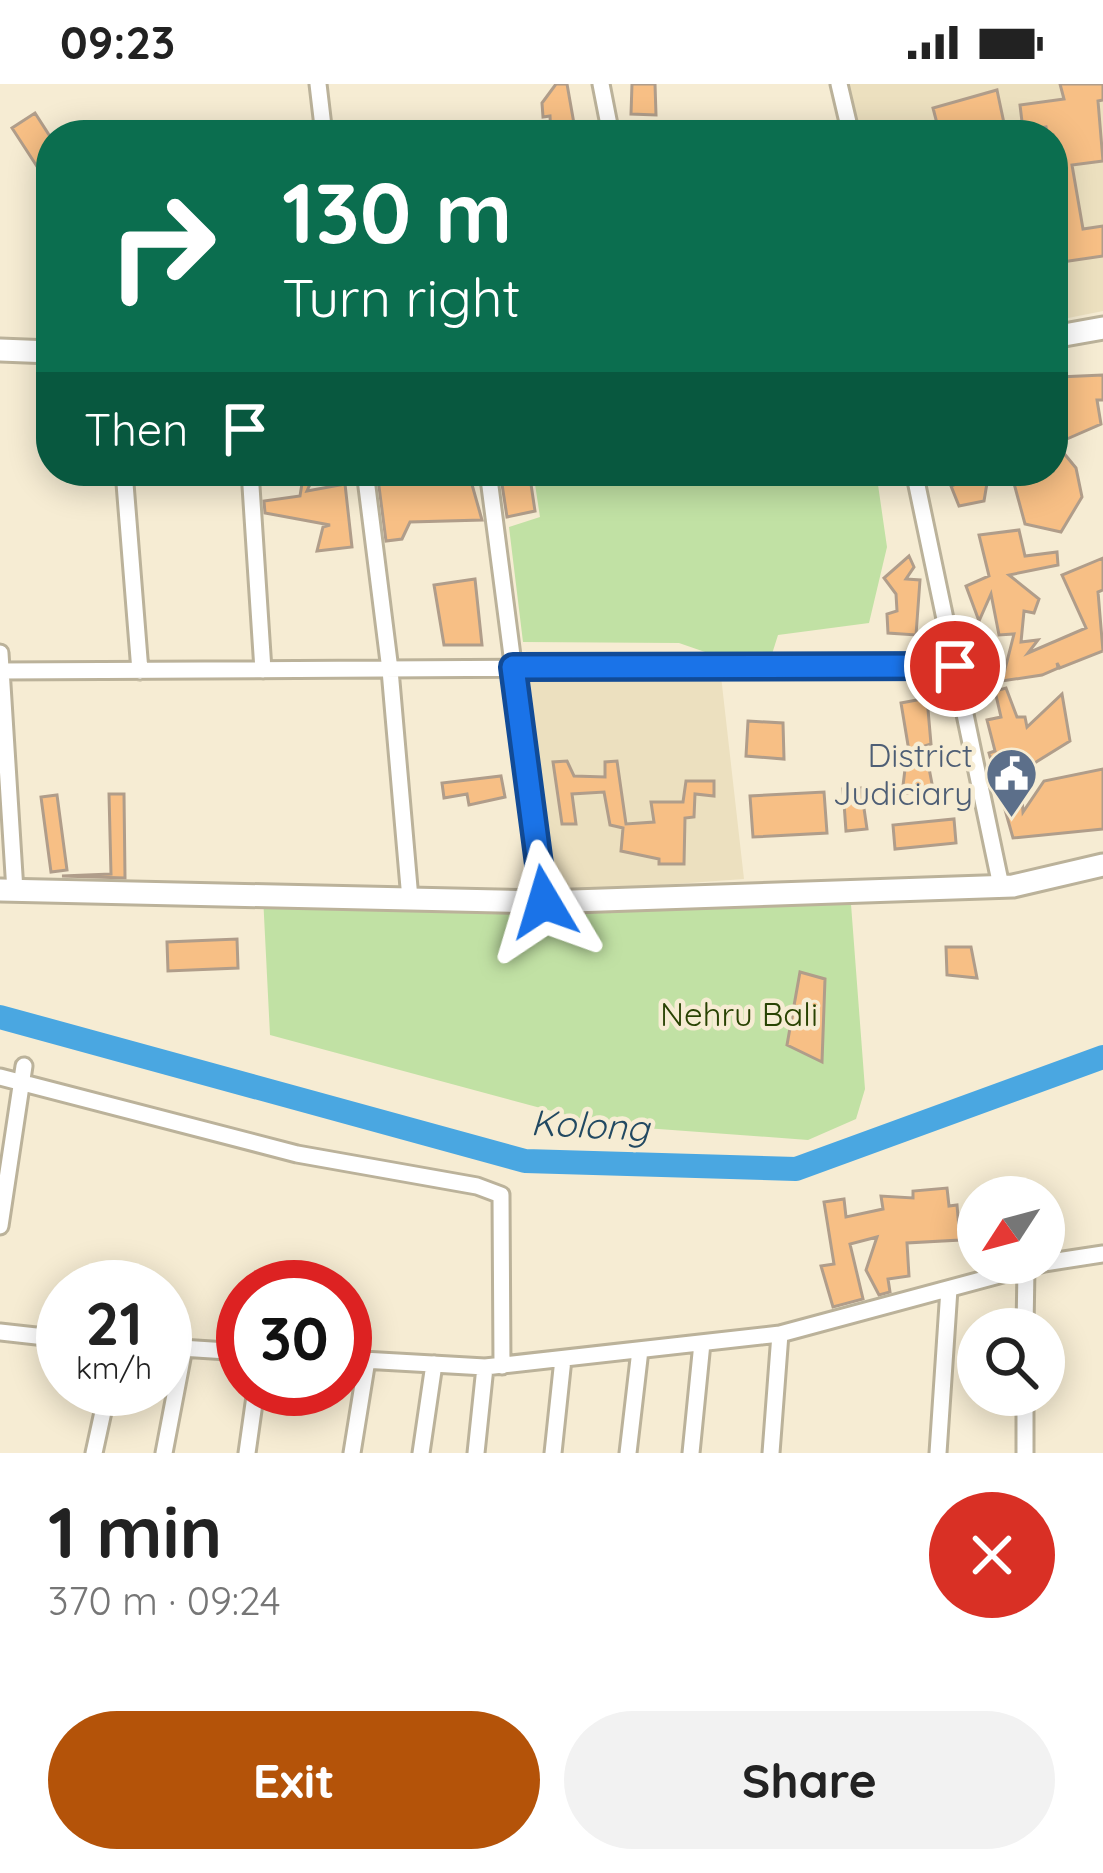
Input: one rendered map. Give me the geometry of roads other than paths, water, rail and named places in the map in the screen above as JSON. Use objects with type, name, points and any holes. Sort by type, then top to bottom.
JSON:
[{"type":"street","points":[[318,84],[322,120]]},
{"type":"street","points":[[601,84],[608,120]]},
{"type":"street","points":[[838,84],[846,120]]},
{"type":"street","points":[[1068,335],[1103,328]]},
{"type":"street","points":[[0,350],[36,351]]},
{"type":"street","points":[[125,486],[140,671]]},
{"type":"street","points":[[251,486],[263,670]]},
{"type":"street","points":[[367,486],[390,670],[410,899]]},
{"type":"street","points":[[490,486],[544,902]]},
{"type":"street","points":[[917,486],[1001,886]]},
{"type":"street","points":[[0,653],[8,891],[544,902],[1001,886],[1103,865]]},
{"type":"street","points":[[1,671],[955,666]]},
{"type":"street","points":[[0,1077],[23,1073],[297,1154],[501,1196],[493,1366],[476,1453]]},
{"type":"street","points":[[0,1226],[23,1073]]},
{"type":"street","points":[[1065,1260],[1103,1254]]},
{"type":"street","points":[[372,1360],[493,1366],[780,1334],[967,1284]]},
{"type":"street","points":[[938,1453],[949,1289]]},
{"type":"street","points":[[0,1332],[36,1336]]},
{"type":"street","points":[[771,1453],[780,1334]]},
{"type":"street","points":[[691,1453],[702,1343]]},
{"type":"street","points":[[628,1453],[640,1350]]},
{"type":"street","points":[[553,1453],[563,1359]]},
{"type":"street","points":[[421,1453],[434,1364]]},
{"type":"street","points":[[94,1453],[102,1416]]},
{"type":"street","points":[[164,1453],[171,1416]]},
{"type":"street","points":[[247,1453],[252,1416]]},
{"type":"street","points":[[352,1453],[358,1416]]},
{"type":"street","points":[[1025,1416],[1025,1453]]},
{"type":"waterway","name":"Kolong","points":[[0,1017],[525,1161],[796,1169],[1103,1057]]},
{"type":"place","name":"District Judiciary","points":[[1012,820]]},
{"type":"park label","name":"Nehru Bali","points":[[739,1014]]}]
